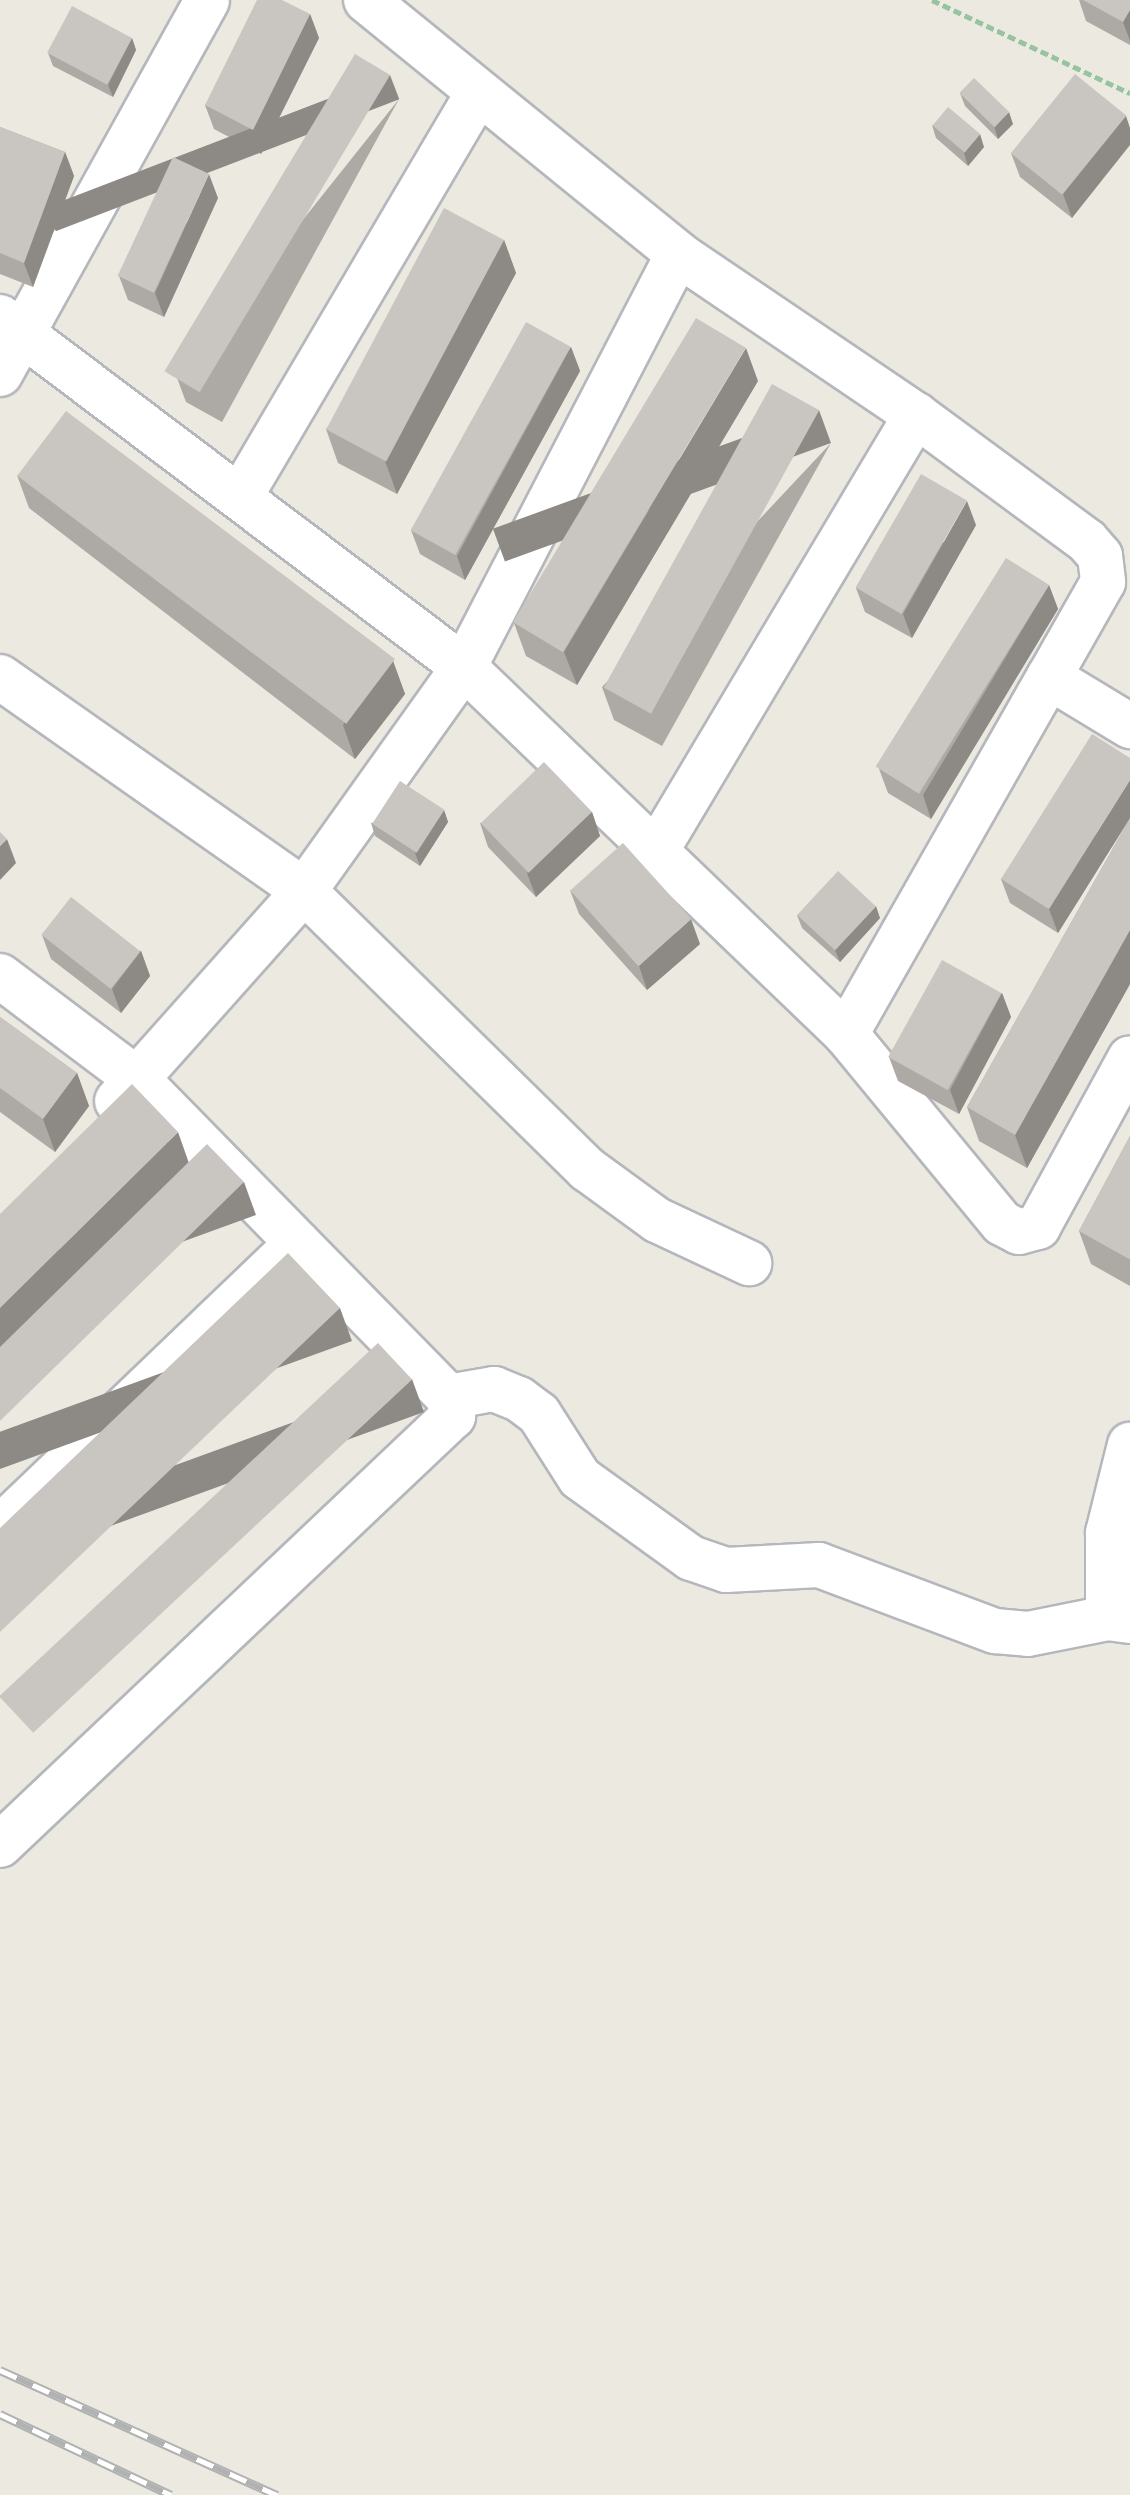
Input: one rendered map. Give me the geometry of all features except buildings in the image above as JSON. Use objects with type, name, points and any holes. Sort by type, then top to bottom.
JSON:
[{"type":"street","points":[[0,374],[13,325],[207,0]]},
{"type":"street","points":[[366,0],[477,94],[678,254],[916,415],[1087,541],[1100,556],[1103,582],[846,1034]]},
{"type":"street","points":[[240,497],[477,94]]},
{"type":"street","points":[[85,1134],[138,1080],[304,891],[464,667],[678,254]]},
{"type":"street","points":[[13,325],[464,667],[846,1034],[1002,1223],[1019,1232],[1038,1227],[1130,1058]]},
{"type":"street","points":[[656,851],[916,415]]},
{"type":"street","points":[[0,677],[304,891],[587,1169],[657,1220],[749,1263]]},
{"type":"street","points":[[1049,677],[1130,726]]},
{"type":"street","points":[[0,976],[138,1080],[448,1397],[453,1416],[442,1430],[0,1845]]},
{"type":"street","points":[[0,1528],[297,1243]]},
{"type":"street","points":[[448,1397],[494,1389],[519,1399],[539,1414],[580,1478],[703,1562],[726,1570],[819,1565],[995,1631],[1028,1634],[1119,1620],[1108,1533],[1130,1445]]},
{"type":"path","points":[[932,0],[1130,93]]},
{"type":"railway","points":[[0,2370],[277,2495]]},
{"type":"railway","points":[[0,2414],[171,2495]]}]
